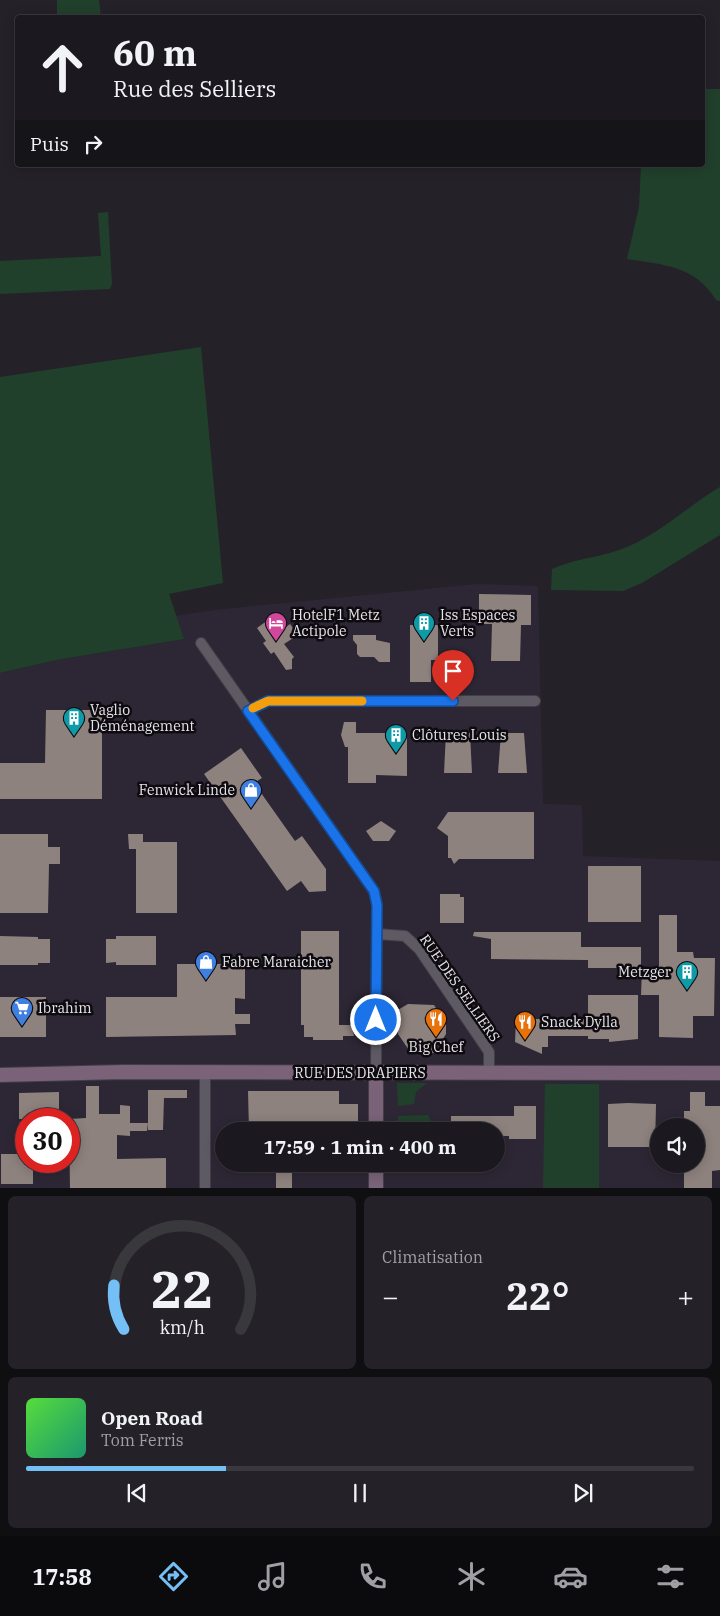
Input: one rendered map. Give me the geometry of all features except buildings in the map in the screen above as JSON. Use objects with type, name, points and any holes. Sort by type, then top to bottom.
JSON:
[{"type":"street","points":[[201,643],[370,883],[377,905],[376,1122]]},
{"type":"street","points":[[248,711],[268,701],[536,702]]},
{"type":"street","name":"RUE DES SELLIERS","points":[[377,934],[405,936],[419,949],[489,1052],[489,1073]]},
{"type":"street","points":[[205,1188],[206,1072]]},
{"type":"street","name":"RUE DES DRAPIERS","points":[[0,1075],[206,1072],[720,1073]]},
{"type":"street","points":[[376,1172],[376,1188]]},
{"type":"shaded area","points":[[477,584],[538,586],[543,804],[582,805],[583,856],[720,861],[720,1188],[0,1188],[0,673],[56,660],[184,639],[175,616],[214,610]]},
{"type":"green space","points":[[57,0],[99,0],[101,15],[57,15]]},
{"type":"green space","points":[[705,89],[720,89],[720,301],[716,300],[708,288],[688,273],[665,265],[627,259],[639,207],[641,167],[705,167]]},
{"type":"green space","points":[[108,212],[112,284],[110,289],[0,294],[0,261],[101,256],[98,213]]},
{"type":"green space","points":[[201,347],[223,583],[169,594],[184,639],[56,660],[0,673],[0,377]]},
{"type":"green space","points":[[720,487],[720,535],[642,583],[623,591],[551,590],[552,569],[568,563],[610,553],[633,544],[659,530]]},
{"type":"green space","points":[[397,1083],[427,1083],[416,1092],[414,1104],[398,1106]]},
{"type":"green space","points":[[545,1084],[599,1084],[599,1188],[543,1188]]},
{"type":"green space","points":[[428,1115],[432,1122],[395,1122],[398,1116]]},
{"type":"slow traffic","points":[[253,708],[268,701],[362,701]]},
{"type":"place","name":"HotelF1 Metz Actipole","points":[[276,642]]},
{"type":"place","name":"Iss Espaces Verts","points":[[424,642]]},
{"type":"place","name":"Vaglio Déménagement","points":[[74,737]]},
{"type":"place","name":"Clôtures Louis","points":[[396,754]]},
{"type":"place","name":"Fenwick Linde","points":[[251,809]]},
{"type":"place","name":"Fabre Maraicher","points":[[206,981]]},
{"type":"place","name":"Metzger","points":[[687,991]]},
{"type":"place","name":"Ibrahim","points":[[22,1027]]},
{"type":"place","name":"Big Chef","points":[[436,1038]]},
{"type":"place","name":"Snack Dylla","points":[[525,1041]]},
{"type":"route","points":[[376,1020],[377,905],[374,891],[248,711],[268,701],[453,701]]}]
